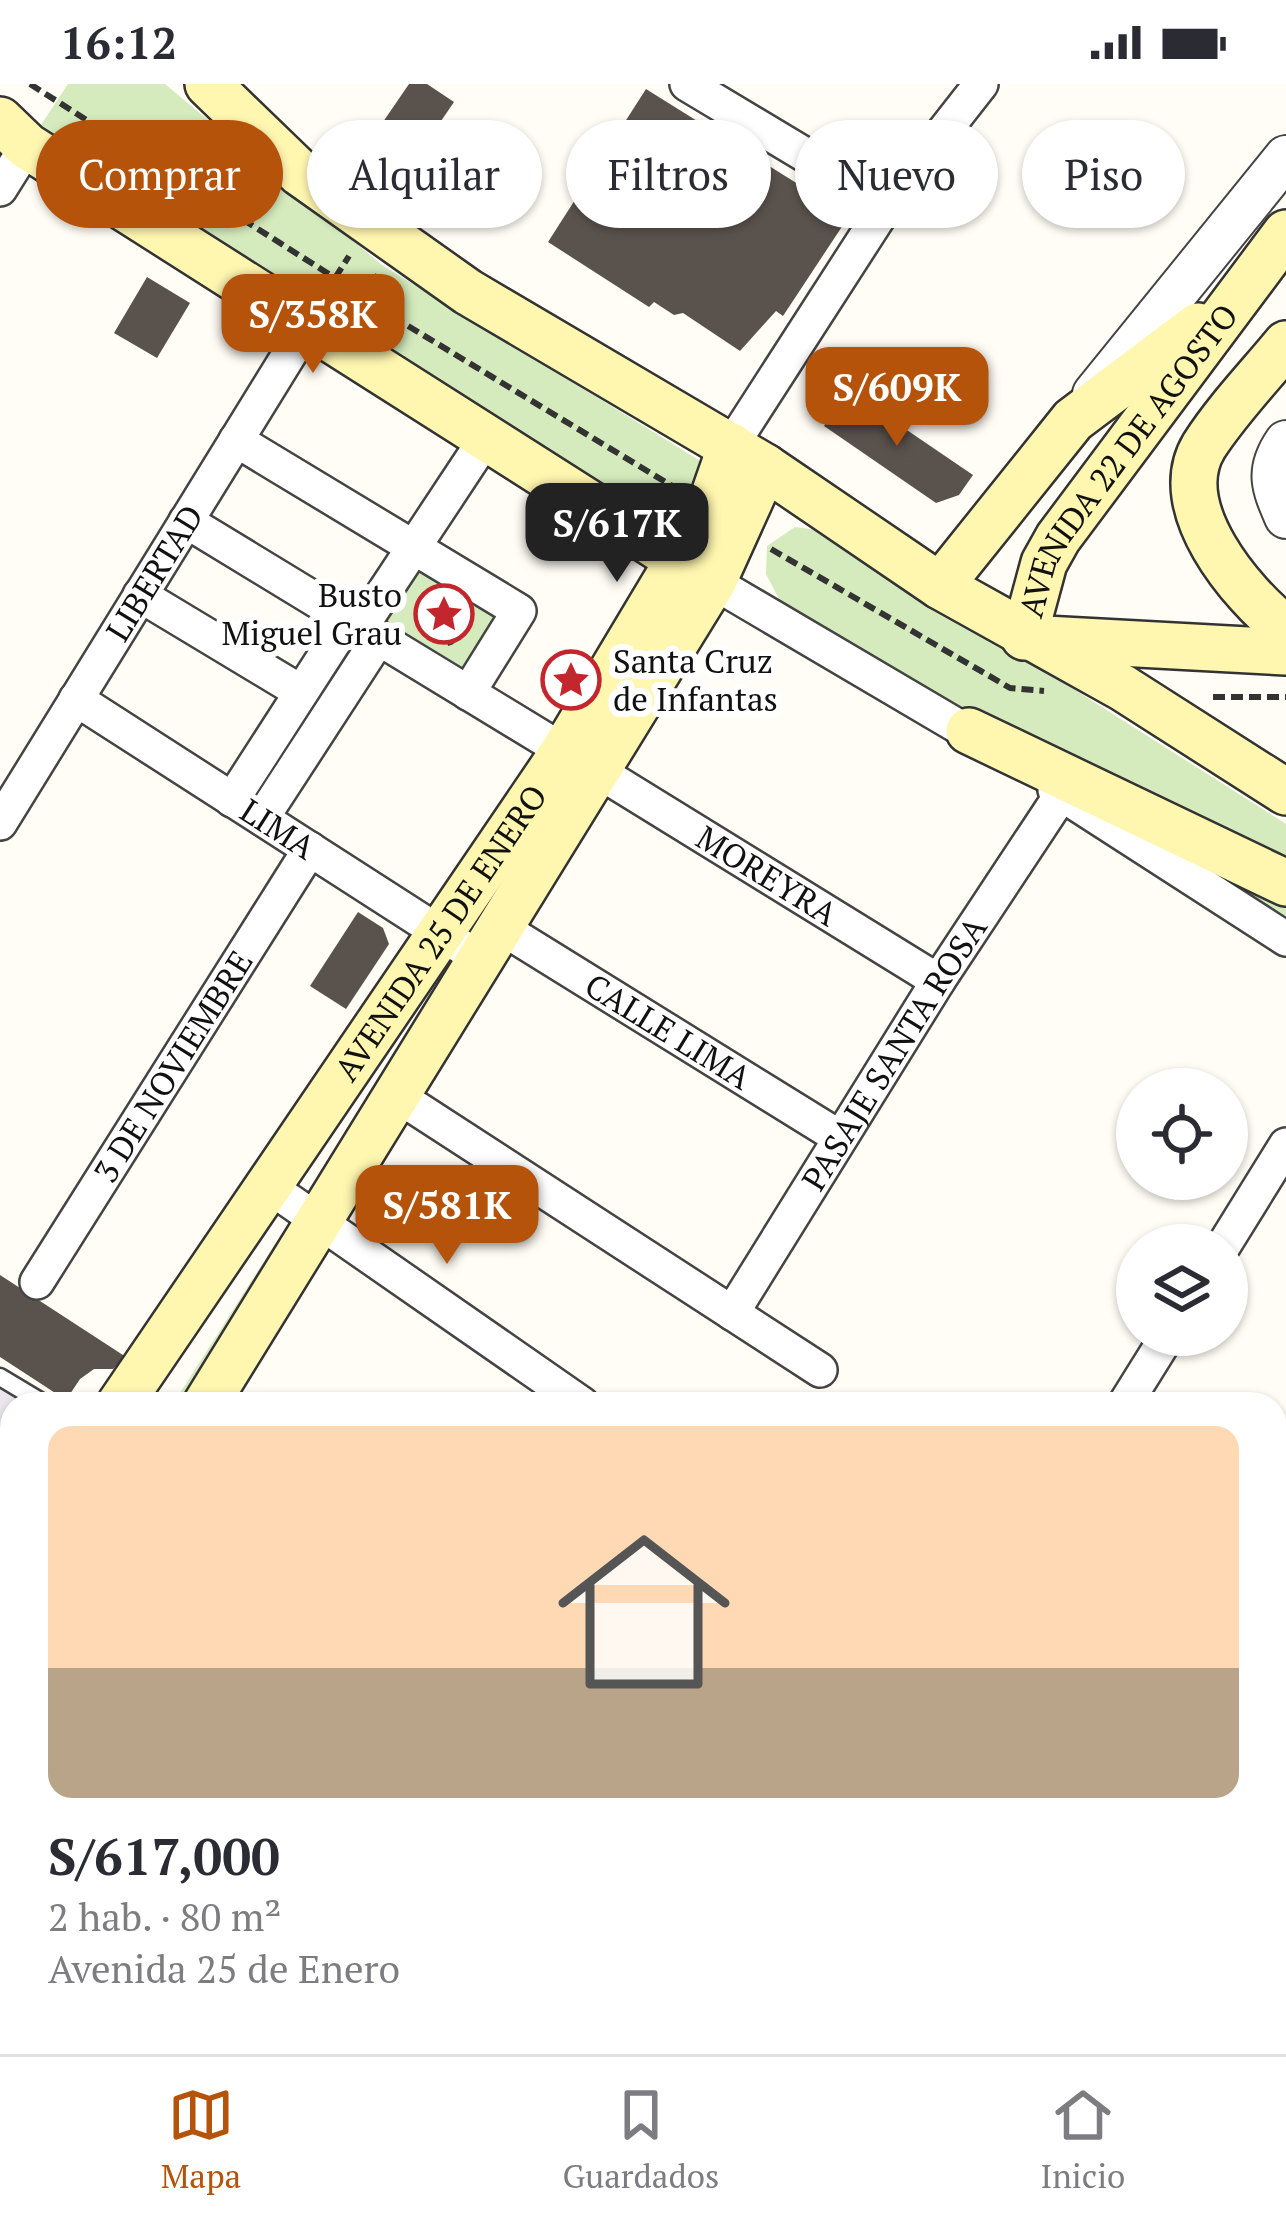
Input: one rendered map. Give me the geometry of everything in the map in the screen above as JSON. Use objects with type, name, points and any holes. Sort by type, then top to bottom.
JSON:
[{"type":"main road","points":[[208,84],[300,173],[468,292],[748,456],[940,586],[1024,638],[1123,688],[1286,792]]},
{"type":"main road","points":[[13,133],[324,316],[485,438],[696,572]]},
{"type":"main road","name":"AVENIDA 22 DE AGOSTO","points":[[1024,638],[1044,563],[1058,538],[1286,233]]},
{"type":"main road","points":[[1072,420],[1240,292]]},
{"type":"main road","name":"AVENIDA 22 DE AGOSTO","points":[[1286,344],[1202,450],[1194,489],[1202,520],[1227,566],[1264,612],[1286,629]]},
{"type":"main road","name":"AVENIDA 22 DE AGOSTO","points":[[940,586],[1072,420]]},
{"type":"main road","name":"AVENIDA 25 DE ENERO","points":[[696,572],[709,509],[748,456]]},
{"type":"main road","name":"AVENIDA 25 DE ENERO","points":[[213,1392],[490,942],[580,761],[696,572],[748,456]]},
{"type":"main road","points":[[1024,638],[1286,652]]},
{"type":"main road","points":[[969,731],[1286,883]]},
{"type":"main road","name":"AVENIDA 25 DE ENERO","points":[[128,1392],[271,1188],[438,931],[580,761]]},
{"type":"street","points":[[687,84],[795,149]]},
{"type":"street","points":[[953,120],[981,84]]},
{"type":"street","points":[[0,189],[13,133]]},
{"type":"street","name":"AVENIDA 22 DE AGOSTO","points":[[1072,420],[1286,157]]},
{"type":"street","points":[[748,456],[874,228]]},
{"type":"street","name":"LIBERTAD","points":[[0,823],[236,440],[324,316]]},
{"type":"street","points":[[262,818],[362,628],[485,438]]},
{"type":"street","points":[[236,440],[518,610],[468,693]]},
{"type":"street","points":[[1279,452],[1272,486],[1286,518]]},
{"type":"street","name":"MOREYRA","points":[[186,521],[938,981]]},
{"type":"street","points":[[696,572],[969,731],[1286,939]]},
{"type":"street","points":[[140,595],[301,692]]},
{"type":"street","points":[[232,800],[301,692],[362,628]]},
{"type":"street","name":"LIMA","points":[[76,699],[438,931],[490,942]]},
{"type":"street","name":"PASAJE SANTA ROSA","points":[[733,1313],[839,1137],[1061,795]]},
{"type":"street","name":"3 DE NOVIEMBRE","points":[[37,1282],[310,849]]},
{"type":"street","name":"CALLE LIMA","points":[[490,942],[839,1137]]},
{"type":"street","points":[[393,1093],[820,1370]]},
{"type":"street","points":[[1237,1224],[1286,1145]]},
{"type":"street","points":[[271,1188],[566,1392]]},
{"type":"street","points":[[1132,1392],[1155,1356]]},
{"type":"path","points":[[30,84],[334,278]]},
{"type":"path","points":[[351,254],[378,274],[362,298],[324,316],[334,278],[351,254]]},
{"type":"path","points":[[362,298],[709,509]]},
{"type":"path","points":[[413,547],[468,693]]},
{"type":"path","points":[[362,628],[518,610]]},
{"type":"shaded area","points":[[0,1366],[44,1392],[0,1392]]},
{"type":"green space","points":[[68,84],[165,84],[208,120],[44,120]]},
{"type":"green space","points":[[283,182],[307,202],[307,228],[338,228],[382,265],[707,465],[709,509],[666,527],[191,228],[283,228]]},
{"type":"green space","points":[[795,527],[825,531],[1286,824],[1286,918],[779,599],[766,574],[767,546]]},
{"type":"green space","points":[[423,554],[519,611],[473,685],[376,627]]},
{"type":"green space","points":[[288,1229],[200,1392],[181,1392]]},
{"type":"building","points":[[409,84],[427,84],[454,102],[442,120],[384,120]]},
{"type":"building","points":[[646,89],[696,120],[626,120]]},
{"type":"building","points":[[771,167],[795,182],[795,228],[841,228],[783,316],[776,311],[740,351],[683,313],[674,315],[654,302],[649,307],[548,242],[566,214],[566,228],[771,228]]},
{"type":"building","points":[[147,277],[190,303],[157,358],[114,333]]},
{"type":"building","points":[[848,390],[973,475],[959,495],[936,503],[824,426]]},
{"type":"building","points":[[358,912],[383,928],[389,944],[346,1009],[310,986]]},
{"type":"building","points":[[0,1275],[126,1357],[113,1369],[94,1369],[71,1392],[54,1392],[0,1357]]},
{"type":"place","name":"Busto Miguel Grau","points":[[444,614]]},
{"type":"place","name":"Santa Cruz de Infantas","points":[[571,680]]}]
